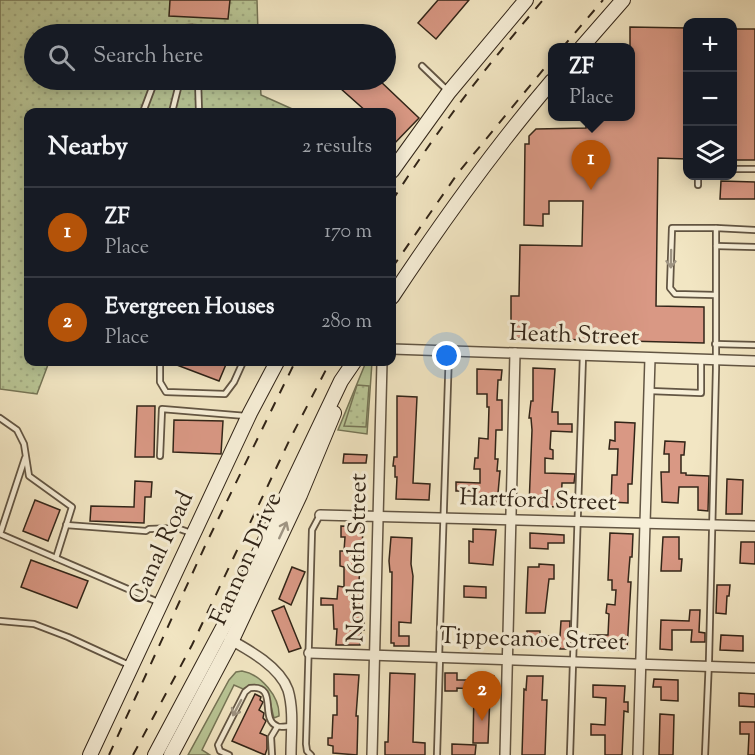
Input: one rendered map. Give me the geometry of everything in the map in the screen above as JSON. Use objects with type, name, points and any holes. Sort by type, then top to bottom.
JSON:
[{"type":"street","points":[[396,165],[449,92],[526,0]]},
{"type":"street","points":[[585,43],[623,0]]},
{"type":"street","points":[[396,291],[443,220],[548,86]]},
{"type":"street","name":"Heath Street","points":[[396,350],[755,360]]},
{"type":"street","points":[[505,755],[515,353]]},
{"type":"street","points":[[638,755],[650,358]]},
{"type":"street","name":"Canal Road","points":[[90,755],[249,416],[275,366]]},
{"type":"street","name":"Fannon Drive","points":[[291,755],[291,704],[283,680],[273,669],[226,637],[322,419],[341,381],[352,366]]},
{"type":"street","name":"North 6th Street","points":[[372,755],[382,366]]},
{"type":"street","name":"Hartford Street","points":[[320,515],[755,526]]},
{"type":"street","points":[[155,755],[226,637]]},
{"type":"street","points":[[171,755],[226,637]]},
{"type":"street","name":"Tippecanoe Street","points":[[309,653],[755,668]]},
{"type":"lane","points":[[422,66],[449,92]]},
{"type":"lane","points":[[145,108],[152,90]]},
{"type":"lane","points":[[173,108],[178,90]]},
{"type":"lane","points":[[198,90],[199,108]]},
{"type":"lane","points":[[737,169],[755,169]]},
{"type":"lane","points":[[698,180],[698,185]]},
{"type":"lane","points":[[715,295],[675,294],[670,288],[672,228],[755,230]]},
{"type":"lane","points":[[705,755],[716,360],[716,228]]},
{"type":"lane","points":[[716,246],[755,247]]},
{"type":"lane","points":[[715,344],[755,345]]},
{"type":"lane","points":[[437,755],[449,351]]},
{"type":"lane","points":[[570,755],[583,355]]},
{"type":"lane","points":[[649,391],[701,393],[701,360]]},
{"type":"lane","points":[[160,366],[160,382],[166,392],[203,394],[225,394],[241,366]]},
{"type":"lane","points":[[160,456],[162,409],[249,416]]},
{"type":"lane","points":[[0,418],[17,430],[24,444],[30,476]]},
{"type":"lane","points":[[25,458],[0,534],[161,603]]},
{"type":"lane","points":[[20,475],[30,476],[72,507],[56,558]]},
{"type":"lane","points":[[311,755],[307,751],[306,744],[312,530],[320,515]]},
{"type":"lane","points":[[66,525],[146,531],[177,528],[193,534]]},
{"type":"lane","points":[[0,621],[34,624],[68,637],[131,667]]},
{"type":"lane","points":[[229,755],[220,751],[218,744],[245,692],[250,688],[258,688],[264,692],[268,700],[270,719],[278,727],[291,726]]},
{"type":"lane","points":[[272,755],[271,737],[278,727]]},
{"type":"green space","points":[[0,0],[257,0],[258,24],[24,24],[24,90],[261,90],[261,95],[290,108],[24,108],[24,366],[48,366],[37,394],[0,389]]},
{"type":"green space","points":[[364,366],[372,366],[367,434],[338,430]]},
{"type":"green space","points":[[357,385],[369,386],[366,427],[344,426]]},
{"type":"green space","points":[[242,671],[256,677],[273,694],[279,716],[274,718],[266,691],[262,688],[250,685],[243,689],[234,685],[202,750],[210,755],[188,755],[229,680],[236,672]]},
{"type":"building","points":[[170,0],[230,0],[228,19],[169,16]]},
{"type":"building","points":[[438,0],[469,0],[436,39],[418,23]]},
{"type":"building","points":[[630,27],[683,28],[683,159],[658,158],[656,306],[704,307],[704,343],[511,338],[511,296],[519,296],[520,245],[582,246],[583,201],[549,201],[549,214],[543,214],[543,226],[524,225],[525,144],[529,144],[529,136],[536,129],[586,128],[586,121],[635,121],[635,43],[630,43]]},
{"type":"building","points":[[737,29],[755,29],[755,160],[737,160]]},
{"type":"building","points":[[342,90],[390,90],[419,118],[396,142],[396,108],[362,108]]},
{"type":"building","points":[[721,181],[755,182],[755,199],[720,199]]},
{"type":"building","points":[[180,366],[225,366],[219,381]]},
{"type":"building","points":[[533,368],[555,369],[552,412],[558,412],[558,424],[572,424],[572,432],[551,431],[550,449],[553,450],[553,459],[545,458],[545,473],[575,474],[574,483],[562,483],[561,507],[529,506],[532,430],[531,418],[529,418],[531,401],[533,401]]},
{"type":"building","points":[[477,369],[502,370],[501,380],[498,380],[497,400],[502,400],[502,430],[496,430],[495,459],[498,459],[497,471],[500,471],[497,504],[471,503],[471,491],[456,491],[456,482],[480,483],[480,469],[474,469],[475,458],[478,458],[479,438],[488,439],[487,394],[477,394]]},
{"type":"building","points":[[397,396],[417,397],[413,483],[430,484],[429,500],[396,499],[397,477],[395,477],[395,466],[393,466],[394,457],[397,457]]},
{"type":"building","points":[[137,406],[155,406],[154,457],[135,457]]},
{"type":"building","points":[[174,420],[223,421],[221,454],[173,452]]},
{"type":"building","points":[[615,422],[635,423],[632,484],[628,484],[628,503],[611,502],[612,475],[617,475],[618,449],[609,449],[610,440],[615,441]]},
{"type":"building","points":[[665,441],[685,442],[684,455],[681,455],[681,473],[709,476],[708,511],[698,510],[698,487],[679,487],[678,503],[662,502],[661,472],[669,472],[669,454],[664,454]]},
{"type":"building","points":[[344,454],[367,455],[366,463],[343,463]]},
{"type":"building","points":[[727,479],[743,480],[742,514],[726,514]]},
{"type":"building","points":[[135,481],[152,482],[151,497],[145,497],[144,523],[90,521],[91,506],[134,507]]},
{"type":"building","points":[[35,500],[60,510],[48,541],[23,531]]},
{"type":"building","points":[[341,526],[363,527],[359,587],[361,587],[360,598],[363,598],[361,622],[364,622],[364,630],[361,630],[360,645],[336,645],[337,629],[334,629],[333,605],[321,605],[321,598],[337,599],[338,586],[344,587],[344,567],[340,566],[340,551],[344,551],[345,537],[341,537]]},
{"type":"building","points":[[473,529],[496,530],[493,565],[469,563],[469,541],[473,542]]},
{"type":"building","points":[[530,533],[564,535],[564,543],[548,543],[548,549],[530,548]]},
{"type":"building","points":[[610,533],[633,534],[628,582],[631,582],[627,650],[590,648],[590,635],[608,635],[607,604],[615,605],[616,590],[612,590],[612,580],[608,580]]},
{"type":"building","points":[[391,537],[412,538],[411,623],[399,622],[399,636],[409,636],[409,646],[394,646],[394,643],[391,643],[392,572],[390,572],[389,561]]},
{"type":"building","points":[[663,537],[679,537],[681,571],[661,571]]},
{"type":"building","points":[[741,542],[755,542],[755,564],[740,563]]},
{"type":"building","points":[[31,560],[88,581],[77,608],[21,587]]},
{"type":"building","points":[[539,564],[554,565],[554,579],[549,579],[545,613],[526,613],[528,567],[539,567]]},
{"type":"building","points":[[292,567],[305,572],[291,605],[279,599]]},
{"type":"building","points":[[717,585],[730,585],[726,614],[716,613]]},
{"type":"building","points":[[464,586],[486,587],[486,598],[464,597]]},
{"type":"building","points":[[284,606],[301,648],[289,652],[272,611]]},
{"type":"building","points":[[690,610],[700,610],[699,632],[705,633],[705,642],[691,642],[692,630],[672,630],[672,650],[660,649],[661,620],[689,621]]},
{"type":"building","points":[[561,621],[570,621],[569,649],[560,649],[560,646],[526,645],[527,631],[540,631],[540,636],[560,636]]},
{"type":"building","points":[[721,635],[743,636],[743,651],[720,650]]},
{"type":"building","points":[[390,673],[415,674],[413,742],[425,743],[425,755],[385,755],[385,742],[388,742]]},
{"type":"building","points":[[445,673],[457,673],[457,680],[476,680],[476,675],[494,676],[492,695],[490,695],[488,743],[473,743],[474,689],[457,688],[457,691],[445,691]]},
{"type":"building","points":[[334,674],[359,675],[356,716],[358,716],[357,755],[333,753],[333,746],[328,745],[328,738],[332,738],[333,715],[337,715]]},
{"type":"building","points":[[527,676],[543,676],[542,700],[547,700],[545,755],[522,755],[524,689],[526,690]]},
{"type":"building","points":[[654,679],[678,680],[678,701],[661,700],[661,687],[653,687]]},
{"type":"building","points":[[593,685],[625,686],[624,702],[628,702],[628,712],[624,711],[622,755],[605,755],[605,735],[591,735],[591,724],[605,725],[606,698],[593,697]]},
{"type":"building","points":[[739,693],[755,694],[755,707],[739,706]]},
{"type":"building","points":[[255,694],[261,697],[260,700],[263,702],[259,710],[264,713],[263,718],[266,721],[260,733],[267,736],[265,755],[232,741]]},
{"type":"building","points":[[660,714],[674,715],[673,755],[659,755]]},
{"type":"building","points":[[740,722],[755,722],[755,755],[748,755],[749,734],[740,734]]},
{"type":"building","points":[[452,744],[476,745],[475,755],[452,755]]},
{"type":"railway","points":[[396,195],[464,98],[543,0]]},
{"type":"railway","points":[[566,43],[603,0]]},
{"type":"railway","points":[[396,262],[458,173],[548,64]]},
{"type":"railway","points":[[109,755],[205,546],[293,366]]},
{"type":"railway","points":[[133,755],[192,645],[290,439],[328,366]]},
{"type":"place","name":"ZF","points":[[591,190]]},
{"type":"place","name":"Evergreen Houses","points":[[482,721]]}]
